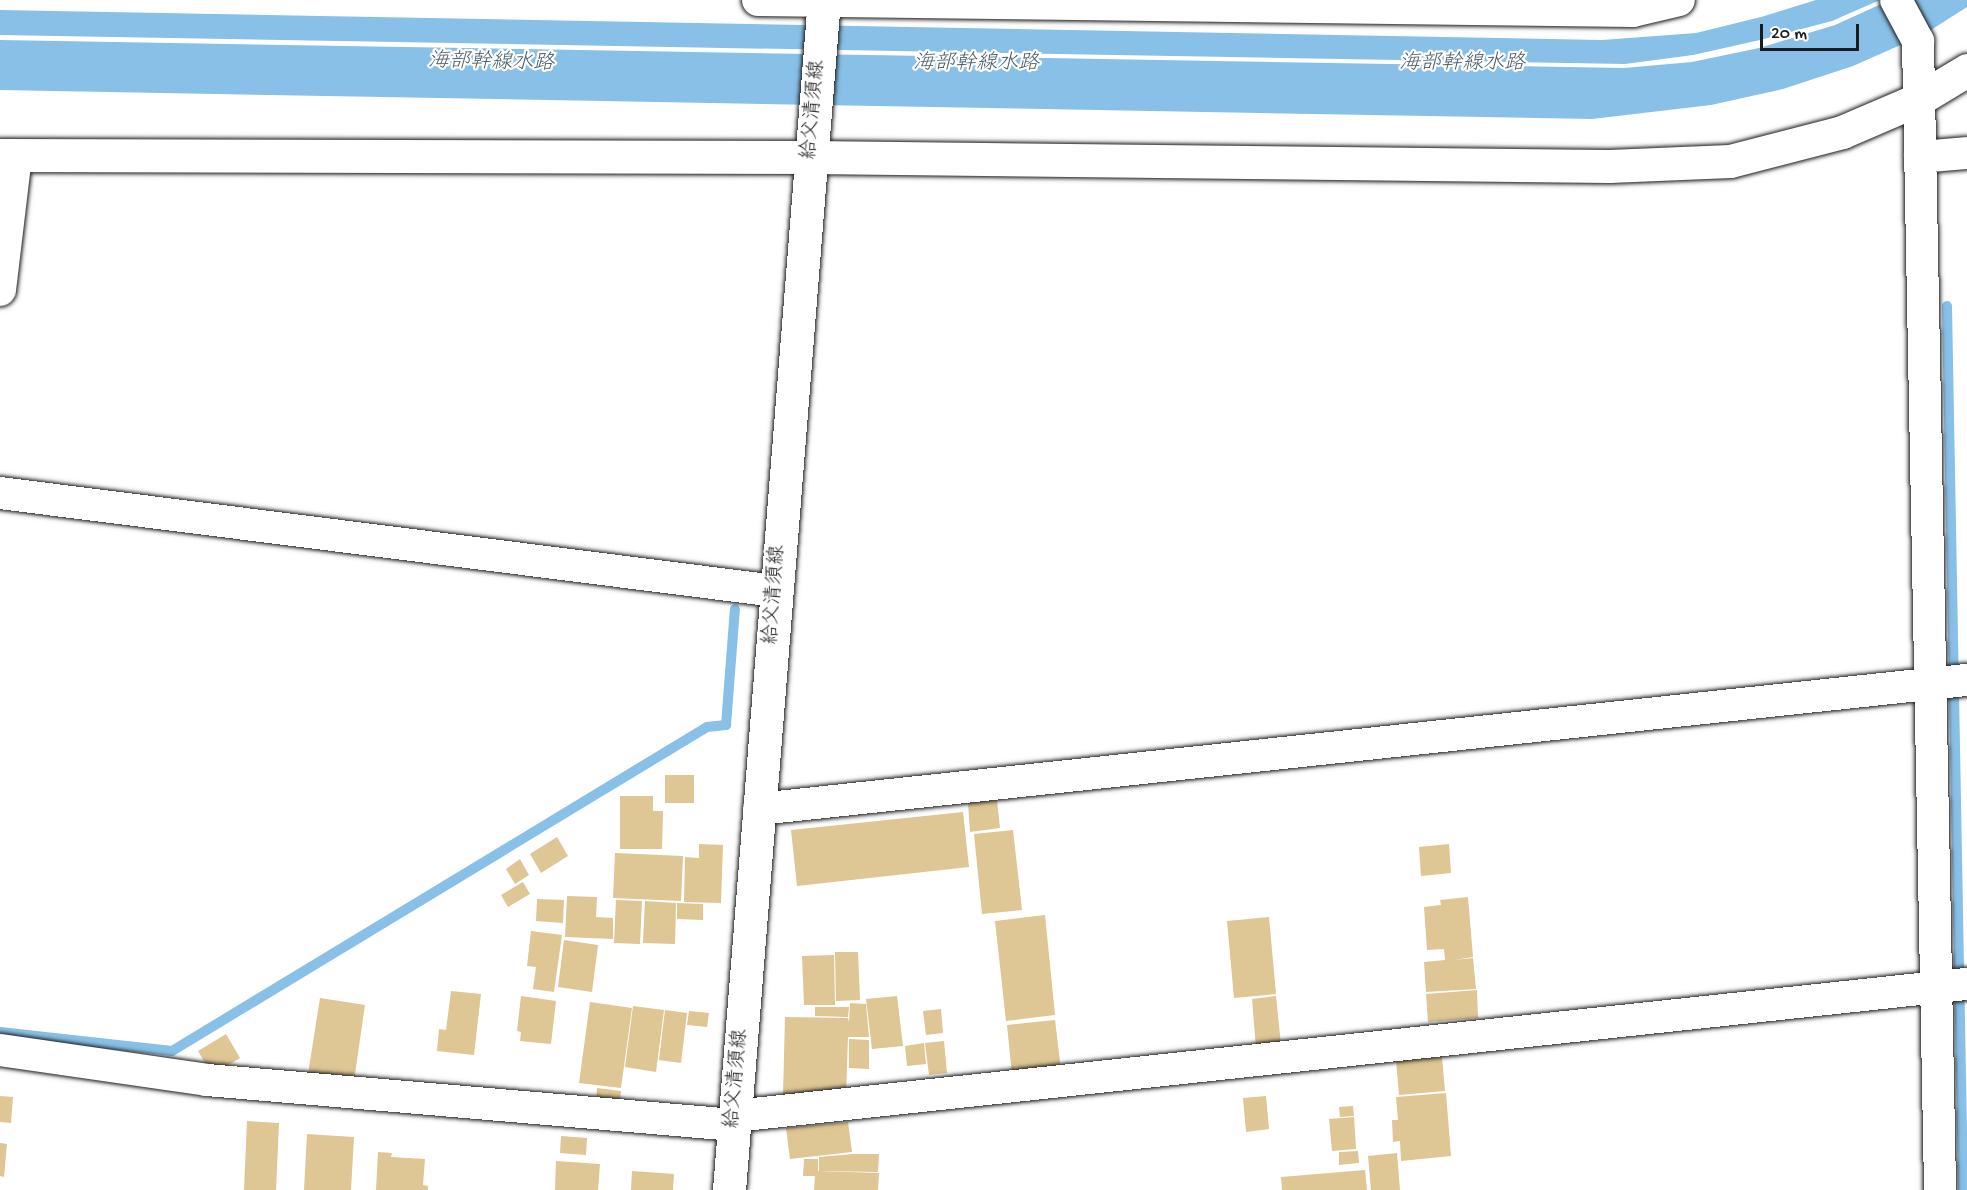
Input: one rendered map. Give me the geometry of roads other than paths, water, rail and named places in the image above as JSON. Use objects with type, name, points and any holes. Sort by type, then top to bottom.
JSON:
[{"type":"street","points":[[759,0],[824,5],[1633,11],[1679,0]]},
{"type":"street","points":[[1896,0],[1918,41],[1920,158],[1951,682],[1950,986],[1940,1190]]},
{"type":"street","name":"給父清須線","points":[[729,1190],[813,117],[824,5]]},
{"type":"street","points":[[0,290],[8,156],[810,157],[1597,166],[1730,161],[1842,132],[1919,99],[1967,70]]},
{"type":"street","points":[[1920,158],[1967,153]]},
{"type":"street","points":[[0,493],[776,591]]},
{"type":"street","points":[[759,809],[1951,682]]},
{"type":"street","points":[[0,1050],[207,1080],[734,1120],[1950,986]]},
{"type":"water","points":[[1816,0],[1880,0],[1832,21],[1760,40],[1693,55],[1625,64],[0,35],[0,10],[1602,40],[1696,33],[1761,17]]},
{"type":"water","name":"海部幹線水路","points":[[1890,0],[1967,0],[1967,7],[1923,35],[1853,66],[1783,89],[1711,105],[1592,119],[0,90],[0,40],[1624,68],[1692,62],[1759,48],[1835,25]]},
{"type":"waterway","points":[[1947,306],[1963,1190]]},
{"type":"waterway","points":[[0,1032],[172,1051],[707,727],[726,725],[735,609]]}]
